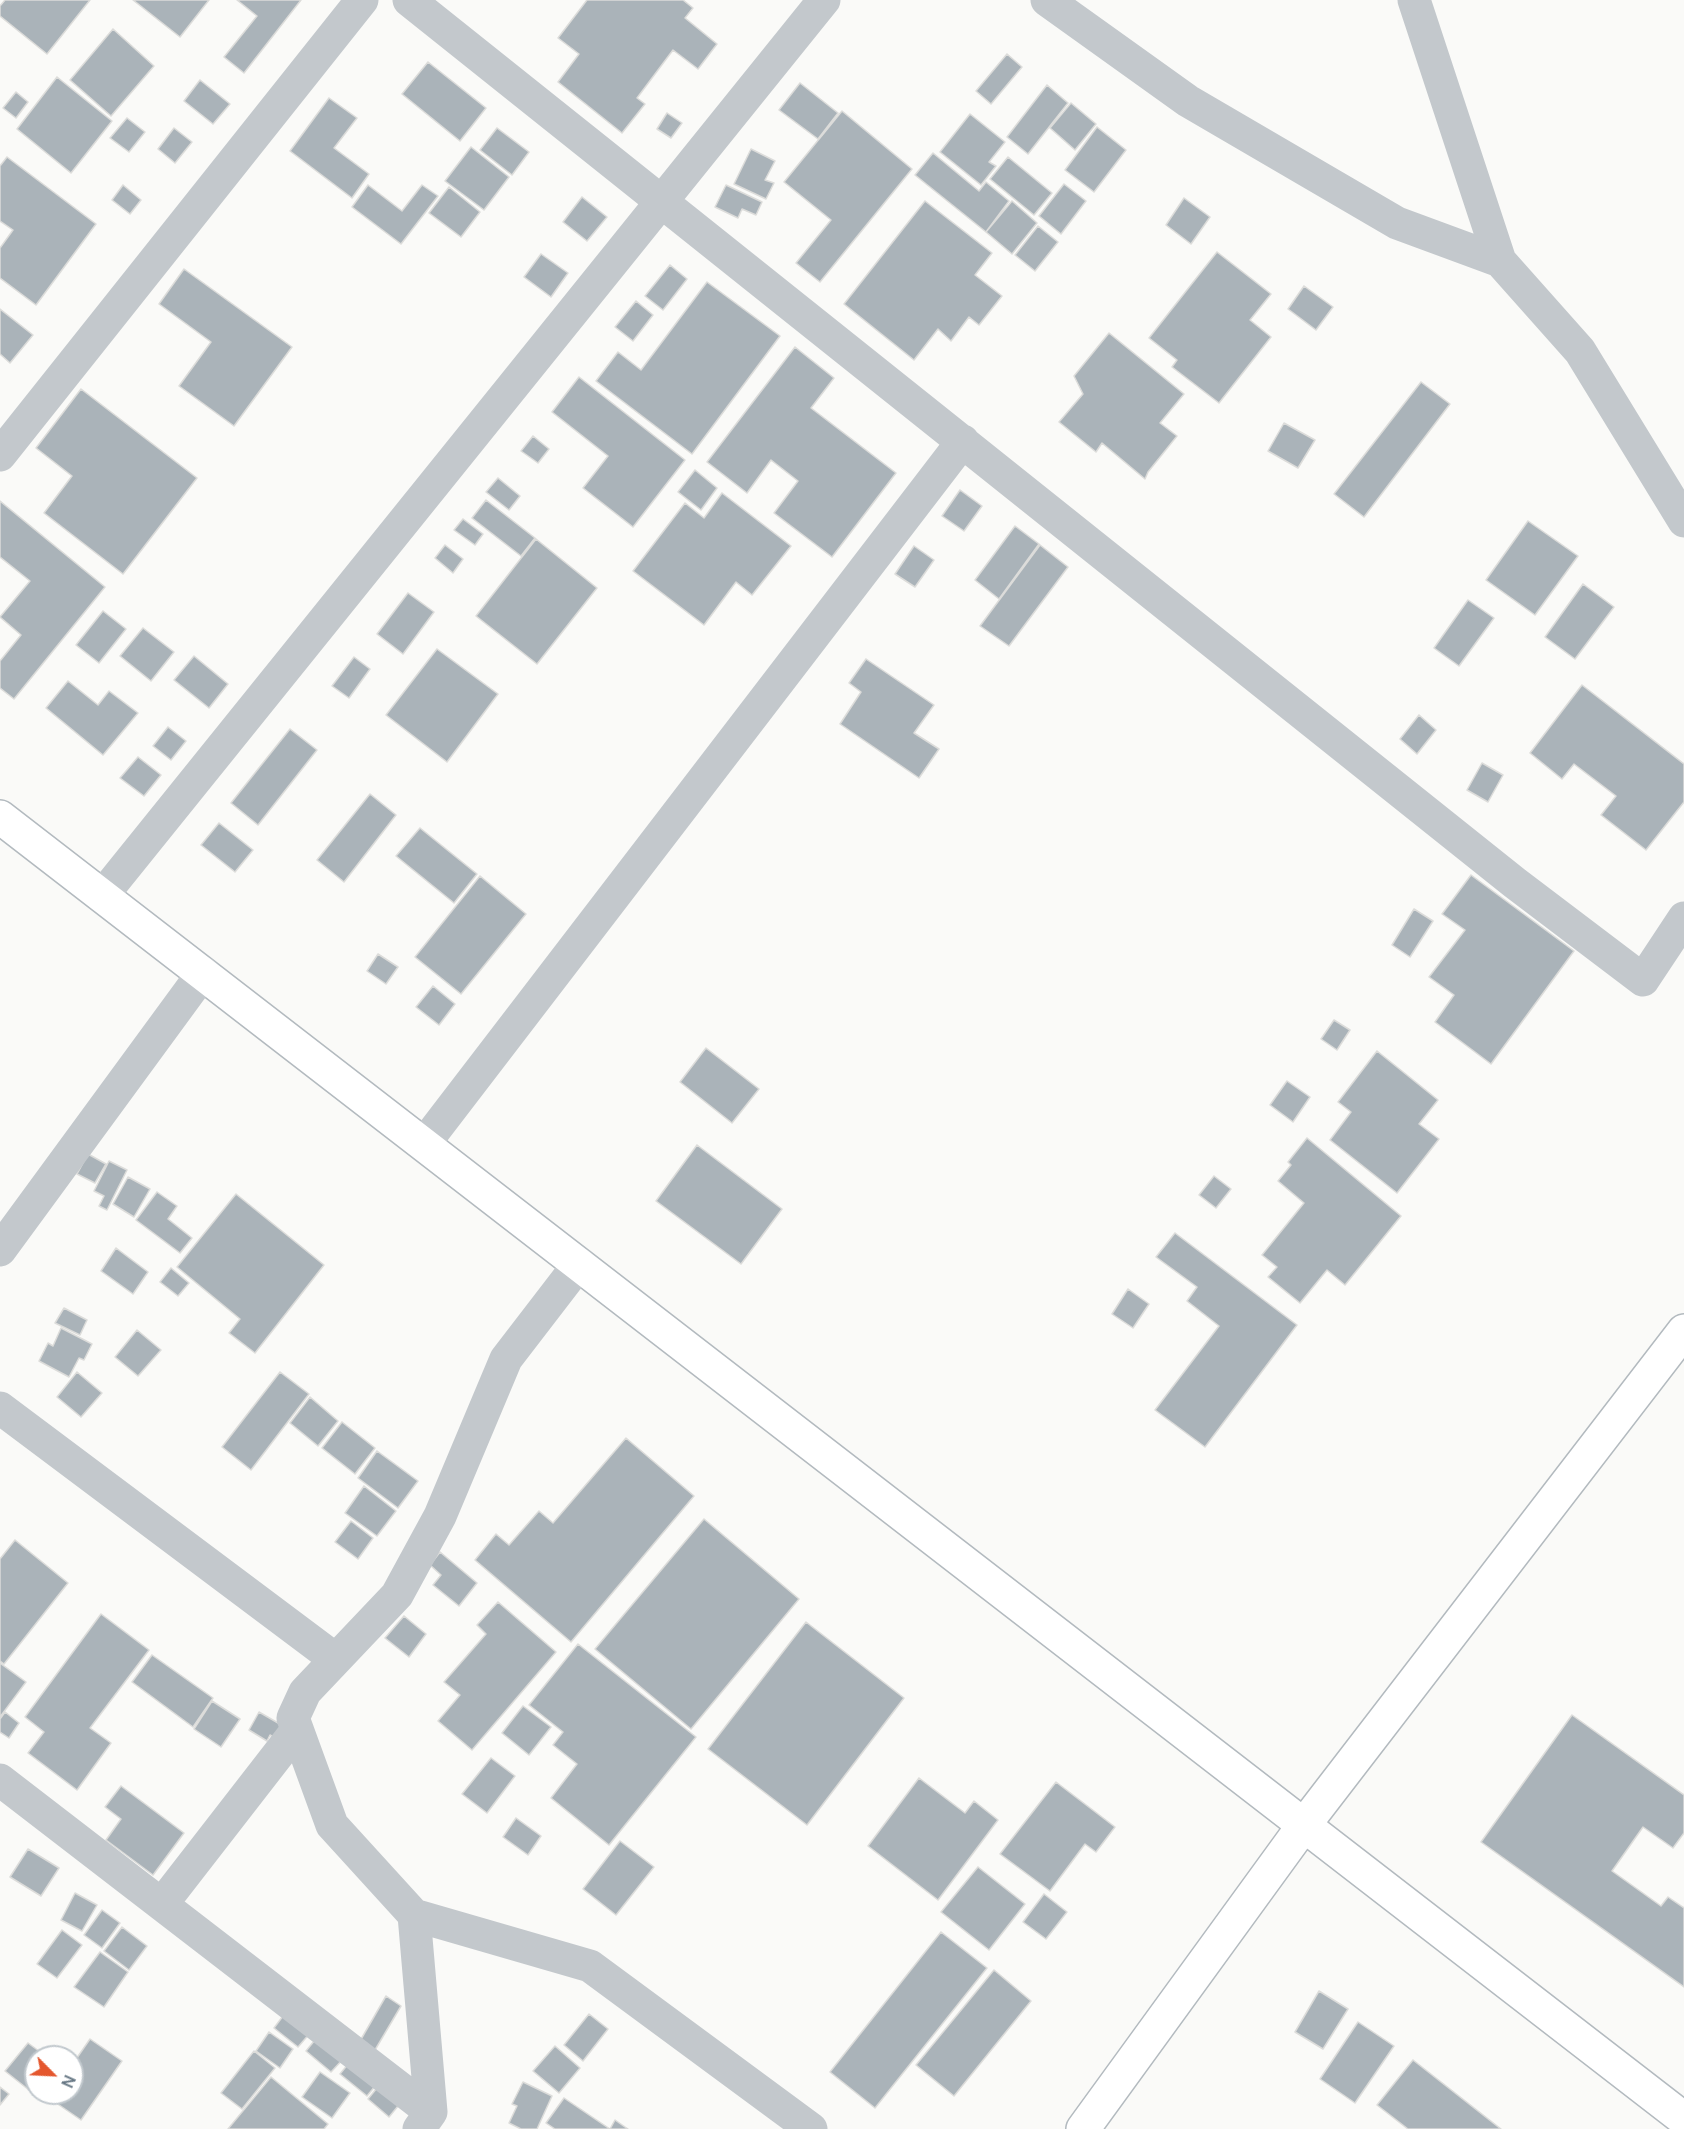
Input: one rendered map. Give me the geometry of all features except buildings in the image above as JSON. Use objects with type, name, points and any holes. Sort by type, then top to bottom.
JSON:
[{"type":"street","points":[[0,454],[362,0]]},
{"type":"street","points":[[409,0],[1515,884],[1643,980],[1684,918]]},
{"type":"street","points":[[102,896],[824,0]]},
{"type":"street","points":[[1047,0],[1188,101],[1397,223],[1500,261]]},
{"type":"street","points":[[1414,0],[1500,261],[1580,351],[1684,521]]},
{"type":"street","points":[[424,1144],[963,441]]},
{"type":"street","points":[[0,816],[1684,2119]]},
{"type":"street","points":[[0,1250],[203,974]]},
{"type":"street","points":[[579,1264],[507,1359],[440,1516],[397,1595],[305,1692],[293,1718],[332,1825],[414,1915],[590,1966],[812,2129]]},
{"type":"street","points":[[1083,2129],[1304,1825],[1684,1331]]},
{"type":"street","points":[[0,1408],[335,1659]]},
{"type":"street","points":[[162,1904],[297,1730]]},
{"type":"street","points":[[1,1784],[162,1904],[425,2120]]},
{"type":"street","points":[[414,1915],[425,2120]]}]
